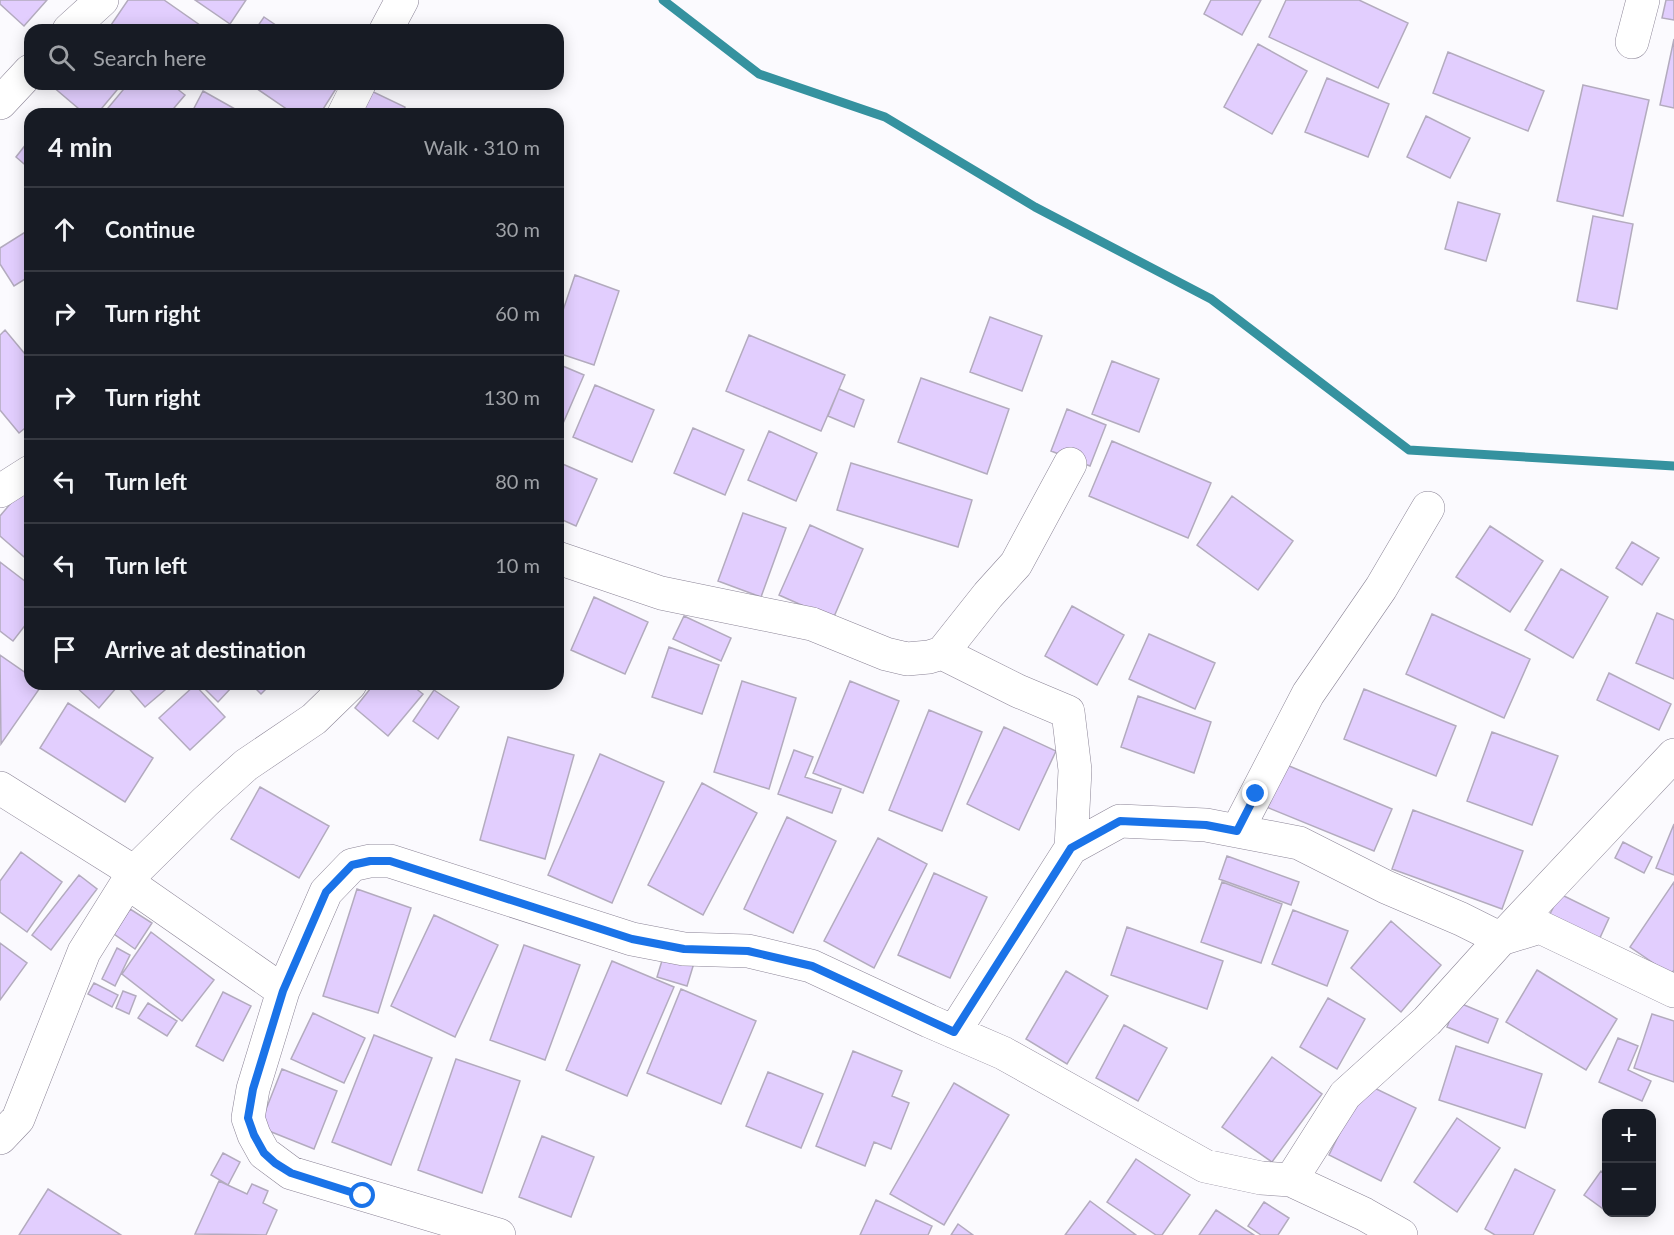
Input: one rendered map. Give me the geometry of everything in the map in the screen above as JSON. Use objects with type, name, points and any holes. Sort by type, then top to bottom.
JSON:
[{"type":"street","points":[[76,24],[102,0]]},
{"type":"street","points":[[390,24],[402,0]]},
{"type":"street","points":[[1632,42],[1643,0]]},
{"type":"street","points":[[0,103],[24,77]]},
{"type":"street","points":[[347,108],[356,90]]},
{"type":"street","points":[[942,653],[1016,564],[1070,464]]},
{"type":"street","points":[[0,491],[24,476]]},
{"type":"street","points":[[1237,831],[1308,694],[1381,588],[1428,508]]},
{"type":"street","points":[[564,560],[661,593],[812,624],[886,654],[907,659],[942,653],[1018,692],[1068,712],[1075,770],[1071,848]]},
{"type":"street","points":[[0,1138],[18,1119],[84,952],[131,877],[205,802],[246,765],[314,719],[344,690]]},
{"type":"street","points":[[1291,1180],[1345,1095],[1428,1021],[1501,939],[1674,755]]},
{"type":"street","points":[[0,788],[131,877],[283,991]]},
{"type":"street","points":[[954,1032],[1071,848],[1120,821],[1206,825],[1299,843],[1386,887],[1501,939],[1540,927],[1674,991]]},
{"type":"street","points":[[499,1235],[291,1173],[264,1153],[254,1135],[248,1118],[253,1089],[283,991],[326,892],[352,865],[370,861],[390,861],[632,939],[684,949],[748,951],[812,966],[1003,1053],[1205,1166],[1261,1178],[1291,1180],[1364,1214],[1401,1235]]},
{"type":"building","points":[[0,0],[47,0],[24,26],[0,4]]},
{"type":"building","points":[[128,0],[164,0],[198,24],[112,24]]},
{"type":"building","points":[[195,0],[246,0],[230,24]]},
{"type":"building","points":[[1211,0],[1261,0],[1242,35],[1204,14]]},
{"type":"building","points":[[1286,0],[1359,0],[1408,23],[1378,88],[1269,37]]},
{"type":"building","points":[[1666,0],[1674,0],[1674,20],[1662,18]]},
{"type":"building","points":[[264,17],[274,24],[259,24]]},
{"type":"building","points":[[1674,39],[1674,108],[1660,105]]},
{"type":"building","points":[[1258,44],[1307,71],[1272,134],[1224,107]]},
{"type":"building","points":[[1448,52],[1544,91],[1528,131],[1433,93]]},
{"type":"building","points":[[1327,78],[1389,104],[1368,157],[1305,132]]},
{"type":"building","points":[[1583,85],[1649,100],[1623,216],[1557,201]]},
{"type":"building","points":[[57,90],[117,90],[102,108],[78,108]]},
{"type":"building","points":[[123,90],[179,90],[185,95],[174,108],[108,108]]},
{"type":"building","points":[[259,90],[335,90],[324,108],[285,108]]},
{"type":"building","points":[[364,90],[369,90],[405,107],[405,108],[355,108]]},
{"type":"building","points":[[203,91],[233,108],[194,108]]},
{"type":"building","points":[[1426,116],[1470,138],[1450,178],[1407,157]]},
{"type":"building","points":[[24,147],[24,164],[16,157]]},
{"type":"building","points":[[1458,202],[1500,214],[1486,261],[1445,249]]},
{"type":"building","points":[[1593,216],[1633,224],[1617,309],[1577,301]]},
{"type":"building","points":[[24,233],[24,280],[14,286],[0,264],[0,248]]},
{"type":"building","points":[[575,275],[619,291],[594,365],[564,355],[564,307]]},
{"type":"building","points":[[990,317],[1042,336],[1022,391],[970,372]]},
{"type":"building","points":[[5,330],[24,353],[24,429],[19,433],[0,410],[0,335]]},
{"type":"building","points":[[749,335],[845,375],[821,431],[726,391]]},
{"type":"building","points":[[1112,361],[1159,379],[1139,432],[1092,414]]},
{"type":"building","points":[[564,367],[584,375],[564,421]]},
{"type":"building","points":[[921,378],[1009,409],[987,474],[898,442]]},
{"type":"building","points":[[595,385],[654,410],[632,462],[573,437]]},
{"type":"building","points":[[839,389],[864,400],[854,427],[828,416]]},
{"type":"building","points":[[1067,409],[1106,425],[1090,466],[1051,451]]},
{"type":"building","points":[[693,428],[744,450],[725,495],[674,473]]},
{"type":"building","points":[[769,431],[817,453],[796,501],[748,480]]},
{"type":"building","points":[[1112,441],[1211,483],[1188,538],[1089,496]]},
{"type":"building","points":[[851,463],[972,500],[958,547],[837,510]]},
{"type":"building","points":[[564,465],[597,479],[576,526],[564,521]]},
{"type":"building","points":[[24,488],[24,557],[0,536],[0,516]]},
{"type":"building","points":[[1232,496],[1293,541],[1258,590],[1197,545]]},
{"type":"building","points":[[743,513],[786,528],[761,597],[718,581]]},
{"type":"building","points":[[810,525],[863,549],[833,619],[779,595]]},
{"type":"building","points":[[1490,526],[1543,561],[1510,612],[1456,577]]},
{"type":"building","points":[[1632,542],[1659,558],[1642,585],[1616,568]]},
{"type":"building","points":[[0,562],[24,580],[24,627],[13,641],[0,631]]},
{"type":"building","points":[[1561,569],[1608,597],[1573,658],[1525,630]]},
{"type":"building","points":[[594,597],[648,622],[625,674],[571,650]]},
{"type":"building","points":[[1072,606],[1124,635],[1097,685],[1045,656]]},
{"type":"building","points":[[1657,613],[1674,620],[1674,679],[1636,663]]},
{"type":"building","points":[[1432,614],[1530,659],[1504,718],[1406,674]]},
{"type":"building","points":[[684,616],[731,638],[721,661],[673,639]]},
{"type":"building","points":[[1149,634],[1215,663],[1195,709],[1129,679]]},
{"type":"building","points":[[669,647],[719,665],[702,714],[652,697]]},
{"type":"building","points":[[0,655],[24,672],[24,690],[39,690],[1,744]]},
{"type":"building","points":[[1609,673],[1671,704],[1659,730],[1597,700]]},
{"type":"building","points":[[742,681],[796,698],[769,789],[714,772]]},
{"type":"building","points":[[850,681],[899,701],[863,793],[813,773]]},
{"type":"building","points":[[1364,689],[1456,726],[1436,776],[1344,739]]},
{"type":"building","points":[[79,690],[114,690],[99,708]]},
{"type":"building","points":[[130,690],[165,690],[145,707]]},
{"type":"building","points":[[190,690],[200,690],[225,717],[190,750],[159,718]]},
{"type":"building","points":[[206,690],[229,690],[218,702]]},
{"type":"building","points":[[369,690],[418,690],[423,694],[388,736],[355,708]]},
{"type":"building","points":[[434,690],[459,707],[438,739],[413,721]]},
{"type":"building","points":[[1138,696],[1211,722],[1194,773],[1121,747]]},
{"type":"building","points":[[68,703],[153,758],[125,802],[40,748]]},
{"type":"building","points":[[929,710],[982,732],[942,831],[889,810]]},
{"type":"building","points":[[1004,727],[1056,751],[1019,830],[967,804]]},
{"type":"building","points":[[1492,732],[1558,756],[1532,825],[1467,801]]},
{"type":"building","points":[[508,737],[574,755],[545,859],[480,840]]},
{"type":"building","points":[[794,750],[813,757],[805,777],[841,789],[832,813],[778,794]]},
{"type":"building","points":[[600,754],[664,782],[612,903],[548,875]]},
{"type":"building","points":[[1282,763],[1392,809],[1374,851],[1264,806]]},
{"type":"building","points":[[702,783],[757,813],[703,915],[648,885]]},
{"type":"building","points":[[260,787],[329,826],[299,878],[231,839]]},
{"type":"building","points":[[1413,810],[1523,851],[1502,909],[1392,869]]},
{"type":"building","points":[[787,817],[836,841],[793,933],[744,909]]},
{"type":"building","points":[[1674,824],[1674,875],[1656,868]]},
{"type":"building","points":[[878,838],[927,864],[874,968],[824,941]]},
{"type":"building","points":[[1623,842],[1652,857],[1644,873],[1615,858]]},
{"type":"building","points":[[21,852],[62,882],[27,932],[0,912],[0,881]]},
{"type":"building","points":[[1227,856],[1299,882],[1291,905],[1219,879]]},
{"type":"building","points":[[934,873],[987,897],[950,978],[898,955]]},
{"type":"building","points":[[79,875],[97,889],[51,950],[32,935]]},
{"type":"building","points":[[1222,882],[1282,904],[1261,963],[1201,942]]},
{"type":"building","points":[[1674,882],[1674,970],[1671,975],[1630,947]]},
{"type":"building","points":[[357,889],[411,908],[378,1013],[323,996]]},
{"type":"building","points":[[1560,894],[1609,918],[1598,942],[1548,918]]},
{"type":"building","points":[[130,909],[152,923],[135,949],[114,934]]},
{"type":"building","points":[[1293,910],[1348,931],[1327,986],[1272,964]]},
{"type":"building","points":[[434,915],[498,945],[455,1037],[391,1006]]},
{"type":"building","points":[[1391,921],[1441,965],[1401,1012],[1351,968]]},
{"type":"building","points":[[1127,927],[1223,961],[1207,1009],[1111,975]]},
{"type":"building","points":[[151,932],[214,980],[182,1021],[122,974]]},
{"type":"building","points":[[0,943],[27,963],[0,1000]]},
{"type":"building","points":[[524,945],[580,965],[545,1060],[490,1040]]},
{"type":"building","points":[[117,948],[130,955],[115,986],[102,979]]},
{"type":"building","points":[[664,954],[694,963],[687,986],[657,977]]},
{"type":"building","points":[[612,961],[674,987],[627,1096],[566,1070]]},
{"type":"building","points":[[1537,970],[1617,1019],[1586,1070],[1506,1022]]},
{"type":"building","points":[[1066,971],[1108,996],[1067,1064],[1026,1039]]},
{"type":"building","points":[[94,983],[118,995],[112,1007],[88,994]]},
{"type":"building","points":[[681,989],[756,1021],[721,1104],[647,1073]]},
{"type":"building","points":[[123,991],[136,996],[129,1014],[116,1008]]},
{"type":"building","points":[[223,992],[251,1006],[223,1061],[196,1046]]},
{"type":"building","points":[[1328,998],[1365,1019],[1337,1069],[1300,1047]]},
{"type":"building","points":[[1457,1002],[1498,1019],[1488,1043],[1447,1027]]},
{"type":"building","points":[[148,1003],[177,1021],[167,1036],[138,1018]]},
{"type":"building","points":[[313,1013],[365,1038],[344,1083],[291,1059]]},
{"type":"building","points":[[1652,1014],[1674,1021],[1674,1082],[1634,1068]]},
{"type":"building","points":[[1124,1025],[1167,1048],[1138,1101],[1096,1078]]},
{"type":"building","points":[[374,1035],[432,1058],[391,1165],[332,1142]]},
{"type":"building","points":[[1618,1038],[1638,1046],[1628,1070],[1651,1081],[1642,1101],[1599,1082]]},
{"type":"building","points":[[1456,1046],[1542,1074],[1525,1128],[1439,1100]]},
{"type":"building","points":[[853,1051],[902,1071],[892,1096],[909,1103],[891,1149],[874,1142],[865,1166],[816,1146]]},
{"type":"building","points":[[1272,1057],[1322,1094],[1272,1162],[1222,1127]]},
{"type":"building","points":[[456,1059],[520,1081],[482,1193],[418,1170]]},
{"type":"building","points":[[282,1069],[337,1091],[314,1149],[259,1127]]},
{"type":"building","points":[[768,1072],[823,1094],[801,1148],[746,1126]]},
{"type":"building","points":[[954,1083],[1009,1115],[944,1225],[890,1194]]},
{"type":"building","points":[[1364,1083],[1416,1108],[1381,1181],[1329,1155]]},
{"type":"building","points":[[1457,1118],[1500,1148],[1457,1212],[1414,1182]]},
{"type":"building","points":[[542,1136],[594,1157],[571,1217],[519,1197]]},
{"type":"building","points":[[223,1153],[240,1162],[228,1185],[211,1175]]},
{"type":"building","points":[[1136,1159],[1190,1195],[1162,1235],[1156,1235],[1107,1202]]},
{"type":"building","points":[[1515,1169],[1555,1190],[1533,1235],[1495,1235],[1485,1229]]},
{"type":"building","points":[[1601,1171],[1602,1208],[1584,1195]]},
{"type":"building","points":[[219,1181],[247,1194],[252,1184],[268,1191],[263,1203],[277,1210],[266,1235],[195,1234]]},
{"type":"building","points":[[48,1189],[121,1235],[19,1235]]},
{"type":"building","points":[[876,1200],[932,1226],[928,1235],[860,1235]]},
{"type":"building","points":[[1090,1201],[1136,1235],[1065,1235]]},
{"type":"building","points":[[1264,1202],[1289,1218],[1278,1235],[1261,1235],[1248,1226]]},
{"type":"building","points":[[1216,1210],[1254,1235],[1199,1235]]},
{"type":"building","points":[[958,1224],[973,1235],[951,1235]]},
{"type":"waterway","points":[[663,0],[759,74],[885,117],[1035,207],[1211,299],[1409,450],[1674,466]]},
{"type":"route","points":[[363,1196],[291,1173],[275,1163],[264,1153],[248,1118],[253,1089],[283,991],[326,892],[352,865],[370,861],[390,861],[632,939],[684,949],[748,951],[812,966],[954,1032],[1071,848],[1120,821],[1206,825],[1237,831],[1256,794]]}]
